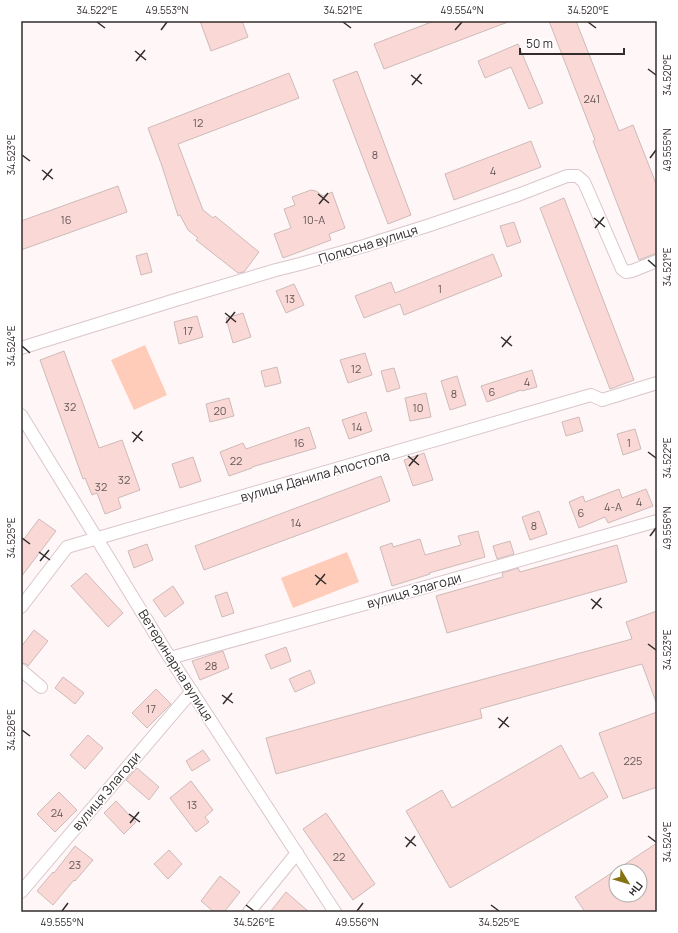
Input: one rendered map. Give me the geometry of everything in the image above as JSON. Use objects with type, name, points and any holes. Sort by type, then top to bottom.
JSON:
[{"type":"street","name":"Полюсна вулиця","points":[[21,348],[276,270],[416,230],[567,176],[577,176],[584,182],[622,268],[626,272],[657,261]]},
{"type":"street","name":"вулиця Данила Апостола","points":[[21,607],[68,547],[591,395],[602,400],[657,383]]},
{"type":"street","name":"Ветеринарна вулиця","points":[[21,416],[170,658],[335,912]]},
{"type":"street","name":"вулиця Злагоди","points":[[170,658],[657,521]]},
{"type":"street","points":[[21,670],[41,687]]},
{"type":"street","name":"вулиця Злагоди","points":[[21,892],[192,691]]},
{"type":"street","points":[[249,912],[297,853]]},
{"type":"shaded area","points":[[145,345],[167,395],[134,410],[111,360]]},
{"type":"shaded area","points":[[347,552],[359,582],[293,608],[281,578]]},
{"type":"building","points":[[200,21],[242,21],[248,37],[211,51]]},
{"type":"building","points":[[434,21],[508,22],[384,69],[374,44]]},
{"type":"building","points":[[549,21],[576,21],[619,131],[633,125],[657,186],[657,253],[639,260]]},
{"type":"building","points":[[518,44],[543,103],[529,109],[511,67],[485,78],[478,61]]},
{"type":"building","points":[[357,71],[411,215],[388,224],[333,80]]},
{"type":"building","points":[[289,73],[299,98],[178,144],[203,210],[213,218],[215,216],[259,252],[244,272],[238,273],[196,240],[198,238],[188,230],[180,215],[178,216],[148,128]]},
{"type":"building","points":[[531,141],[541,167],[454,200],[445,174]]},
{"type":"building","points":[[118,186],[127,212],[21,250],[21,221]]},
{"type":"building","points":[[311,190],[316,191],[323,196],[332,192],[345,228],[329,234],[331,240],[283,258],[274,234],[291,228],[284,209],[295,205],[292,197]]},
{"type":"building","points":[[564,198],[634,380],[610,389],[540,208]]},
{"type":"building","points":[[514,222],[521,242],[507,247],[500,226]]},
{"type":"building","points":[[147,253],[152,272],[141,275],[136,256]]},
{"type":"building","points":[[493,254],[502,276],[404,315],[400,304],[364,318],[355,296],[391,282],[395,293]]},
{"type":"building","points":[[294,284],[304,305],[286,313],[276,291]]},
{"type":"building","points":[[243,313],[251,337],[233,343],[226,318]]},
{"type":"building","points":[[197,316],[203,337],[179,344],[174,322]]},
{"type":"building","points":[[64,351],[99,448],[122,440],[140,490],[118,498],[121,508],[105,514],[97,493],[92,495],[85,478],[83,479],[40,360]]},
{"type":"building","points":[[365,353],[372,375],[348,383],[340,360]]},
{"type":"building","points":[[277,367],[281,383],[265,387],[261,371]]},
{"type":"building","points":[[394,368],[400,388],[387,392],[381,371]]},
{"type":"building","points":[[532,370],[537,387],[521,390],[487,402],[481,386]]},
{"type":"building","points":[[457,376],[466,405],[450,410],[441,381]]},
{"type":"building","points":[[426,393],[431,417],[410,421],[405,398]]},
{"type":"building","points":[[229,398],[234,416],[210,422],[206,404]]},
{"type":"building","points":[[366,412],[372,431],[349,439],[342,420]]},
{"type":"building","points":[[579,417],[583,431],[566,436],[562,422]]},
{"type":"building","points":[[309,427],[316,448],[252,467],[229,476],[220,452],[243,443],[246,449]]},
{"type":"building","points":[[635,429],[641,449],[623,455],[617,434]]},
{"type":"building","points":[[424,453],[433,480],[413,486],[404,460]]},
{"type":"building","points":[[193,457],[201,481],[180,488],[172,464]]},
{"type":"building","points":[[381,476],[390,501],[204,570],[195,546]]},
{"type":"building","points":[[619,489],[622,498],[646,489],[653,506],[608,523],[605,517],[579,528],[569,502],[583,496],[585,502]]},
{"type":"building","points":[[539,511],[547,534],[530,540],[522,517]]},
{"type":"building","points":[[39,519],[56,531],[21,577],[21,543]]},
{"type":"building","points":[[478,531],[485,557],[429,573],[430,574],[392,586],[380,547],[392,543],[393,547],[420,539],[425,555],[461,545],[458,536]]},
{"type":"building","points":[[510,541],[514,554],[497,559],[493,546]]},
{"type":"building","points":[[147,544],[153,560],[134,568],[128,551]]},
{"type":"building","points":[[617,545],[627,582],[447,633],[436,596],[503,577],[502,573],[518,568],[520,572]]},
{"type":"building","points":[[86,573],[123,613],[108,627],[71,586]]},
{"type":"building","points":[[173,586],[184,603],[165,617],[153,600]]},
{"type":"building","points":[[227,592],[234,613],[222,617],[215,596]]},
{"type":"building","points":[[657,611],[657,702],[642,664],[480,709],[482,718],[276,774],[266,738],[632,639],[626,622]]},
{"type":"building","points":[[34,630],[48,641],[28,666],[21,663],[21,647]]},
{"type":"building","points":[[286,647],[291,661],[271,669],[265,655]]},
{"type":"building","points":[[223,651],[229,668],[200,680],[192,661]]},
{"type":"building","points":[[310,670],[315,683],[295,692],[289,679]]},
{"type":"building","points":[[63,677],[84,693],[75,704],[55,688]]},
{"type":"building","points":[[156,689],[171,704],[147,728],[132,713]]},
{"type":"building","points":[[657,712],[657,787],[623,799],[599,733]]},
{"type":"building","points":[[88,735],[103,748],[85,769],[70,755]]},
{"type":"building","points":[[561,745],[580,779],[593,772],[608,797],[450,888],[406,811],[442,790],[452,808]]},
{"type":"building","points":[[203,750],[210,760],[192,771],[186,761]]},
{"type":"building","points":[[137,768],[159,787],[149,800],[126,780]]},
{"type":"building","points":[[191,781],[213,810],[205,817],[209,822],[196,832],[170,798]]},
{"type":"building","points":[[59,792],[77,810],[55,832],[37,814]]},
{"type":"building","points":[[116,801],[136,822],[124,834],[104,813]]},
{"type":"building","points":[[326,813],[375,884],[353,900],[303,829]]},
{"type":"building","points":[[657,843],[657,912],[585,912],[575,897],[608,875],[608,903],[648,903],[648,863],[627,863]]},
{"type":"building","points":[[75,846],[93,860],[53,905],[37,891],[53,872],[54,873]]},
{"type":"building","points":[[169,850],[182,864],[168,879],[154,864]]},
{"type":"building","points":[[220,876],[240,892],[224,912],[214,912],[201,901]]},
{"type":"building","points":[[286,892],[309,912],[270,912]]}]
